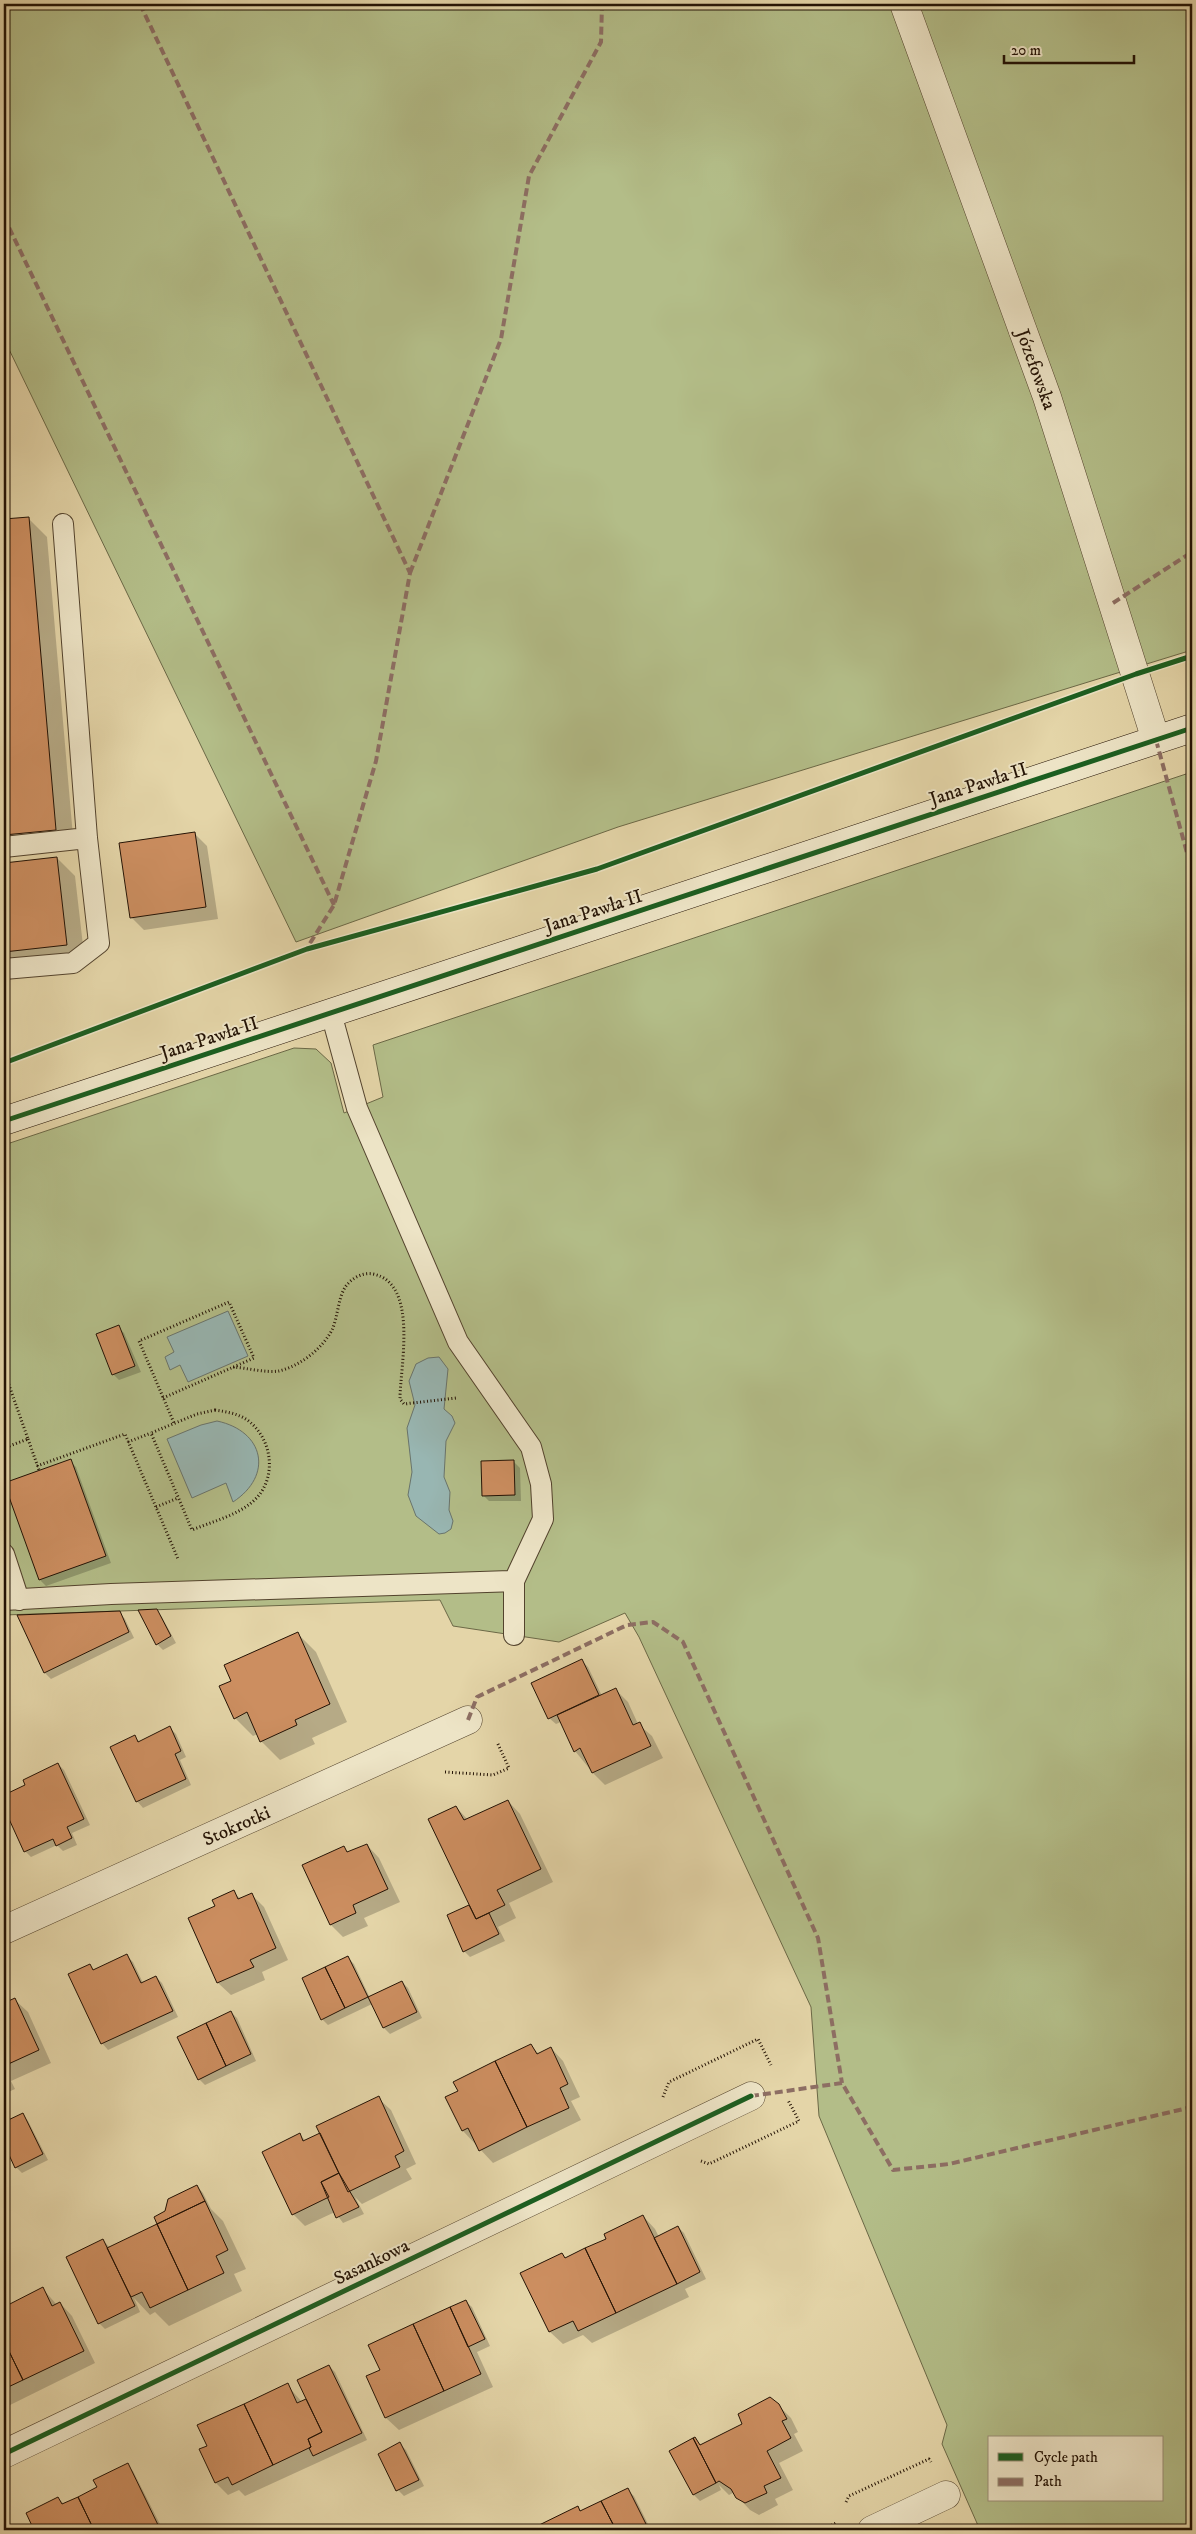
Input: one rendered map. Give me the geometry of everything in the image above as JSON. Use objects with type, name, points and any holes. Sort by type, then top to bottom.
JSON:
[{"type":"street","name":"Józefowska","points":[[904,4],[1047,397],[1156,740]]},
{"type":"street","name":"Jana Pawła II","points":[[4,1121],[1192,728]]},
{"type":"street","name":"Stokrotki","points":[[4,1930],[468,1720]]},
{"type":"street","name":"Sasankowa","points":[[4,2454],[751,2096]]},
{"type":"street","points":[[872,2530],[946,2495]]},
{"type":"lane","points":[[4,969],[73,963],[99,943],[87,838],[63,524]]},
{"type":"lane","points":[[4,847],[87,838]]},
{"type":"lane","points":[[331,1013],[357,1108],[458,1342],[531,1447],[541,1484],[542,1519],[514,1580],[514,1635]]},
{"type":"lane","points":[[4,1554],[11,1600],[110,1594],[514,1580]]},
{"type":"path","points":[[233,1367],[278,1371],[294,1366],[312,1355],[332,1330],[346,1287],[358,1276],[371,1274],[383,1278],[397,1295],[405,1323],[400,1399],[404,1404],[415,1405],[444,1400]]},
{"type":"path","points":[[163,1398],[254,1358],[229,1302],[139,1342],[163,1398],[174,1423]]},
{"type":"path","points":[[4,1372],[38,1468],[125,1434],[191,1592]]},
{"type":"path","points":[[128,1442],[174,1423],[215,1410],[233,1413],[250,1422],[262,1435],[268,1452],[270,1470],[264,1488],[252,1502],[237,1512],[192,1530],[151,1433]]},
{"type":"path","points":[[4,1448],[28,1439]]},
{"type":"path","points":[[156,1507],[178,1498]]},
{"type":"green space","points":[[4,4],[1192,4],[1192,650],[618,827],[296,942],[4,339]]},
{"type":"green space","points":[[1192,772],[1192,2530],[980,2530],[942,2444],[947,2425],[819,2116],[811,2007],[639,1637],[625,1613],[559,1642],[453,1626],[440,1600],[4,1615],[4,1145],[294,1048],[316,1049],[331,1063],[344,1113],[383,1097],[373,1045]]},
{"type":"water","points":[[228,1311],[248,1356],[188,1382],[180,1365],[170,1370],[165,1357],[174,1352],[167,1337]]},
{"type":"water","points":[[439,1357],[448,1369],[444,1409],[452,1416],[455,1423],[446,1441],[444,1477],[450,1492],[449,1510],[453,1521],[451,1529],[439,1534],[416,1516],[408,1495],[412,1472],[407,1428],[415,1405],[409,1381],[416,1364],[428,1358]]},
{"type":"water","points":[[217,1421],[233,1426],[245,1434],[254,1444],[258,1455],[258,1467],[254,1479],[246,1491],[233,1502],[226,1483],[192,1498],[167,1439],[201,1425]]},
{"type":"building","points":[[29,517],[56,830],[4,835],[4,519]]},
{"type":"building","points":[[195,832],[206,907],[130,918],[119,843]]},
{"type":"building","points":[[57,857],[67,945],[4,952],[4,863]]},
{"type":"building","points":[[119,1325],[135,1366],[112,1375],[96,1334]]},
{"type":"building","points":[[71,1459],[106,1556],[39,1580],[4,1483]]},
{"type":"building","points":[[514,1460],[515,1495],[482,1496],[481,1461]]},
{"type":"building","points":[[157,1609],[171,1636],[156,1645],[138,1610]]},
{"type":"building","points":[[120,1611],[129,1632],[44,1673],[17,1615]]},
{"type":"building","points":[[298,1632],[330,1704],[295,1720],[297,1725],[260,1742],[247,1712],[234,1719],[219,1686],[231,1681],[224,1665]]},
{"type":"building","points":[[582,1659],[599,1695],[548,1719],[531,1683]]},
{"type":"building","points":[[616,1688],[633,1725],[640,1722],[651,1746],[592,1773],[580,1748],[574,1752],[557,1715]]},
{"type":"building","points":[[170,1726],[181,1751],[175,1754],[186,1779],[136,1802],[110,1747],[135,1735],[138,1742]]},
{"type":"building","points":[[58,1763],[84,1819],[67,1827],[72,1838],[56,1846],[53,1839],[24,1852],[4,1808],[4,1795],[25,1785],[23,1780]]},
{"type":"building","points":[[508,1800],[541,1869],[497,1890],[505,1905],[476,1919],[428,1819],[456,1806],[464,1820]]},
{"type":"building","points":[[367,1844],[388,1889],[353,1905],[356,1913],[330,1925],[302,1865],[344,1846],[347,1852]]},
{"type":"building","points":[[234,1890],[238,1899],[252,1893],[276,1948],[250,1960],[254,1967],[217,1983],[188,1918],[215,1906],[212,1900]]},
{"type":"building","points":[[469,1905],[476,1919],[489,1913],[499,1934],[463,1952],[447,1915]]},
{"type":"building","points":[[127,1954],[141,1983],[156,1976],[173,2011],[101,2044],[68,1974],[90,1964],[93,1970]]},
{"type":"building","points":[[348,1956],[368,1997],[345,2008],[325,1967]]},
{"type":"building","points":[[325,1967],[345,2008],[321,2020],[302,1978]]},
{"type":"building","points":[[402,1981],[417,2012],[383,2028],[368,1997]]},
{"type":"building","points":[[15,1998],[39,2050],[4,2066],[4,2003]]},
{"type":"building","points":[[231,2011],[251,2054],[226,2066],[206,2023]]},
{"type":"building","points":[[206,2023],[226,2066],[198,2080],[177,2037]]},
{"type":"building","points":[[531,2044],[537,2054],[551,2047],[568,2084],[560,2088],[569,2108],[527,2127],[495,2061]]},
{"type":"building","points":[[495,2061],[527,2127],[479,2151],[468,2128],[462,2131],[445,2097],[458,2091],[453,2082]]},
{"type":"building","points":[[379,2096],[404,2151],[395,2156],[400,2167],[348,2192],[316,2126]]},
{"type":"building","points":[[23,2113],[43,2154],[15,2168],[4,2144],[4,2122]]},
{"type":"building","points":[[300,2133],[303,2141],[320,2133],[339,2173],[321,2182],[329,2197],[292,2215],[262,2152]]},
{"type":"building","points":[[339,2173],[359,2207],[336,2218],[321,2182]]},
{"type":"building","points":[[197,2185],[205,2201],[157,2224],[154,2217],[165,2211],[168,2199]]},
{"type":"building","points":[[205,2201],[228,2250],[216,2256],[224,2273],[188,2290],[157,2224]]},
{"type":"building","points":[[643,2215],[677,2284],[616,2313],[585,2248],[606,2239],[604,2234]]},
{"type":"building","points":[[157,2224],[188,2290],[150,2308],[142,2292],[131,2297],[107,2248]]},
{"type":"building","points":[[678,2226],[700,2272],[677,2284],[654,2238]]},
{"type":"building","points":[[103,2239],[135,2306],[98,2324],[66,2257]]},
{"type":"building","points":[[585,2248],[616,2313],[578,2331],[573,2321],[549,2332],[520,2273],[562,2253],[565,2258]]},
{"type":"building","points":[[43,2287],[52,2306],[60,2302],[84,2351],[23,2380],[4,2341],[4,2307]]},
{"type":"building","points":[[466,2300],[485,2339],[468,2347],[450,2307]]},
{"type":"building","points":[[450,2307],[481,2374],[444,2391],[413,2324]]},
{"type":"building","points":[[413,2324],[444,2391],[385,2418],[366,2376],[380,2370],[368,2345]]},
{"type":"building","points":[[4,2341],[23,2380],[4,2389]]},
{"type":"building","points":[[329,2365],[362,2433],[313,2456],[309,2448],[311,2447],[308,2439],[322,2432],[297,2380]]},
{"type":"building","points":[[288,2383],[297,2403],[306,2399],[322,2432],[308,2439],[311,2447],[273,2465],[244,2404]]},
{"type":"building","points":[[770,2397],[779,2404],[787,2419],[782,2421],[791,2438],[767,2451],[781,2478],[764,2486],[767,2493],[745,2503],[736,2498],[731,2489],[719,2481],[716,2483],[693,2438],[695,2437],[700,2445],[742,2424],[738,2414]]},
{"type":"building","points":[[244,2404],[273,2465],[232,2485],[228,2477],[215,2483],[199,2449],[207,2446],[197,2425]]},
{"type":"building","points":[[693,2438],[716,2483],[693,2495],[669,2451]]},
{"type":"building","points":[[400,2442],[419,2480],[396,2491],[378,2454]]},
{"type":"building","points":[[128,2463],[160,2529],[94,2530],[78,2497],[97,2487],[93,2480]]},
{"type":"building","points":[[628,2488],[647,2526],[637,2530],[616,2530],[601,2501]]},
{"type":"building","points":[[58,2497],[62,2504],[78,2497],[94,2530],[34,2530],[26,2513]]},
{"type":"building","points":[[601,2501],[616,2530],[531,2529],[578,2506],[580,2511]]},
{"type":"marked path","points":[[140,4],[410,573],[376,761],[334,905],[307,948]]},
{"type":"marked path","points":[[410,573],[501,339],[529,176],[601,42],[602,4]]},
{"type":"marked path","points":[[4,217],[334,905]]},
{"type":"marked path","points":[[1113,603],[1192,552]]},
{"type":"marked path","points":[[1156,740],[1192,871]]},
{"type":"marked path","points":[[468,1720],[477,1697],[627,1625],[653,1622],[683,1642],[818,1938],[842,2083]]},
{"type":"marked path","points":[[751,2096],[842,2083],[893,2170],[949,2164],[1192,2107]]},
{"type":"cycle path","points":[[4,1063],[307,949],[597,869],[1136,674],[1192,656]]},
{"type":"cycle path","points":[[4,1121],[1192,728]]},
{"type":"cycle path","points":[[4,2454],[751,2096]]}]
